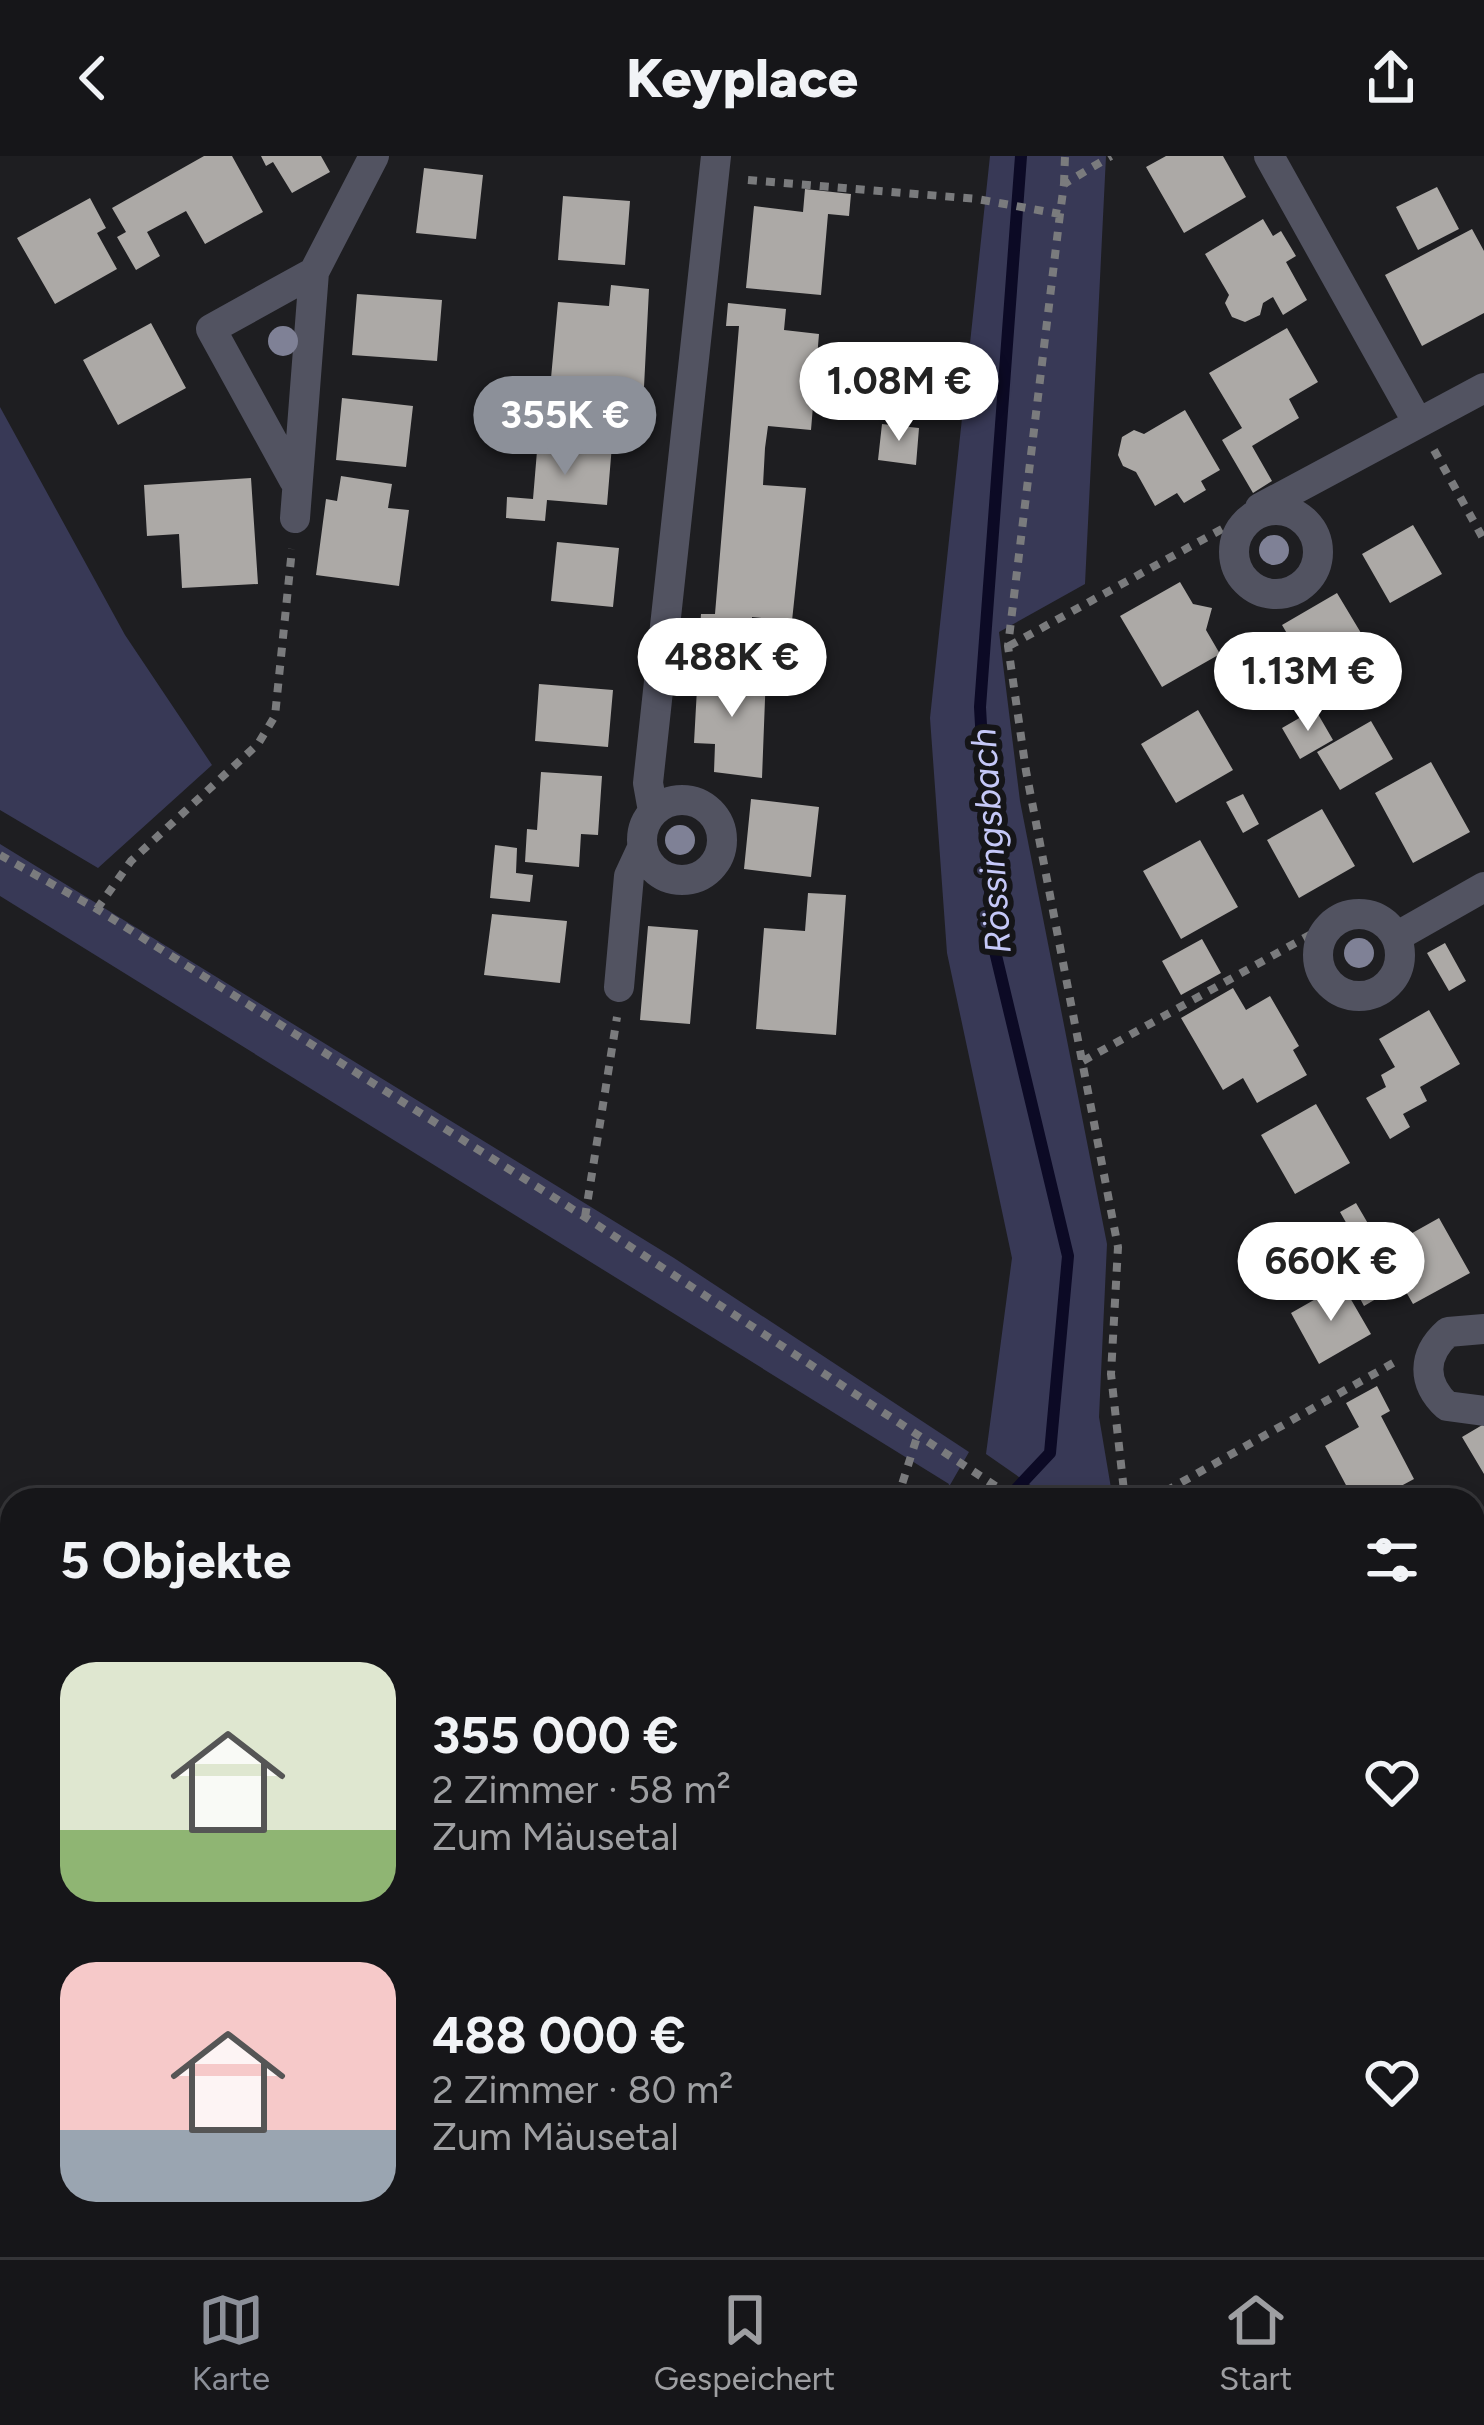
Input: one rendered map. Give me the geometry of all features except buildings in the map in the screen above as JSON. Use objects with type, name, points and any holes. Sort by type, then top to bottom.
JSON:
[{"type":"street","points":[[295,518],[294,480],[314,272],[374,156]]},
{"type":"street","points":[[1269,156],[1418,423]]},
{"type":"street","points":[[653,811],[677,800],[703,806],[720,826],[720,853],[705,873],[680,880],[656,871],[642,848],[641,835],[653,811],[648,783],[715,166]]},
{"type":"street","points":[[294,480],[211,329],[314,272]]},
{"type":"street","points":[[1255,511],[1484,388]]},
{"type":"street","points":[[619,987],[629,876],[642,848]]},
{"type":"street","points":[[1396,937],[1484,887]]},
{"type":"street","points":[[1367,915],[1396,937],[1399,964],[1384,988],[1359,997],[1345,994],[1323,977],[1317,950],[1330,925],[1342,917],[1367,915]]},
{"type":"street","points":[[1484,1329],[1448,1332],[1430,1354],[1429,1383],[1447,1406],[1460,1412],[1484,1411]]},
{"type":"path","points":[[1065,156],[1008,646],[1026,771],[1118,1247],[1112,1421],[1123,1488]]},
{"type":"path","points":[[1064,184],[1112,156]]},
{"type":"path","points":[[715,166],[1060,214]]},
{"type":"path","points":[[1418,423],[1484,540]]},
{"type":"path","points":[[1008,646],[1255,511]]},
{"type":"path","points":[[97,909],[131,861],[258,744],[274,716],[295,518]]},
{"type":"path","points":[[0,855],[97,909],[585,1216],[1000,1488]]},
{"type":"path","points":[[1083,1061],[1342,917]]},
{"type":"path","points":[[585,1216],[619,987]]},
{"type":"path","points":[[1171,1488],[1448,1332]]},
{"type":"path","points":[[901,1488],[918,1434]]},
{"type":"shaded area","points":[[990,156],[1106,156],[1085,584],[999,632],[1020,801],[1107,1244],[1099,1417],[1111,1488],[1035,1488],[986,1454],[1012,1258],[947,953],[930,718]]},
{"type":"shaded area","points":[[0,407],[125,635],[212,765],[98,868],[0,810]]},
{"type":"shaded area","points":[[0,844],[674,1258],[969,1452],[950,1485],[955,1488],[948,1488],[949,1484],[0,896]]},
{"type":"waterway","name":"Rössingsbach","points":[[1017,1488],[1050,1453],[1068,1256],[993,943],[980,707],[1021,156]]}]
